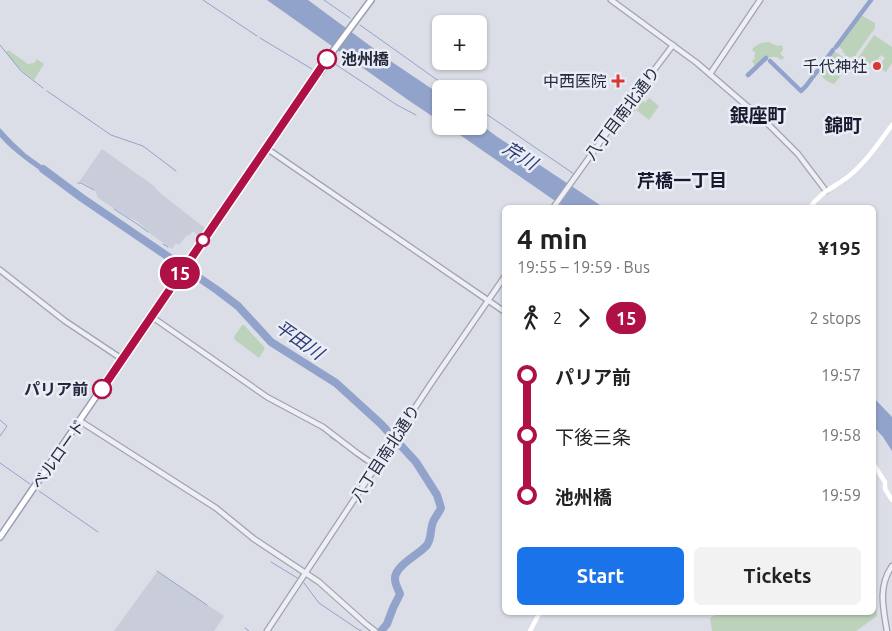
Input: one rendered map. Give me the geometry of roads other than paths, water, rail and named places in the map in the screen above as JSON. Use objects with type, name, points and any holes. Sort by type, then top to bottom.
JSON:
[{"type":"main road","name":"ベルロード","points":[[0,537],[266,148],[371,0]]},
{"type":"main road","points":[[812,205],[826,190],[856,169],[892,125]]},
{"type":"main road","points":[[876,468],[885,482],[885,489],[892,500]]},
{"type":"main road","points":[[530,631],[538,615]]},
{"type":"street","points":[[611,0],[710,74],[791,146],[826,190]]},
{"type":"street","points":[[710,74],[760,0]]},
{"type":"street","name":"八丁目南北通り","points":[[555,205],[673,45]]},
{"type":"street","points":[[266,148],[502,310]]},
{"type":"street","points":[[0,270],[65,321],[122,359]]},
{"type":"street","name":"八丁目南北通り","points":[[267,631],[502,280]]},
{"type":"street","points":[[152,315],[155,319],[267,397],[323,427],[376,466]]},
{"type":"street","points":[[80,420],[216,508],[254,539],[319,582],[375,631]]},
{"type":"street","points":[[887,631],[883,608],[883,588],[885,577],[892,566]]},
{"type":"water","points":[[267,0],[308,0],[432,89],[432,116]]},
{"type":"water","points":[[0,128],[26,154],[44,167],[52,179],[12,149],[0,137]]},
{"type":"water","name":"芹川","points":[[487,129],[600,205],[561,205],[460,135],[487,135]]},
{"type":"water","points":[[876,400],[892,417],[892,451],[876,429]]},
{"type":"waterway","points":[[203,0],[257,36]]},
{"type":"waterway","points":[[324,0],[350,18]]},
{"type":"waterway","points":[[836,47],[871,0]]},
{"type":"waterway","points":[[360,25],[437,80]]},
{"type":"waterway","points":[[260,38],[312,69]]},
{"type":"waterway","points":[[0,45],[21,71],[43,88]]},
{"type":"waterway","points":[[806,86],[833,50]]},
{"type":"waterway","points":[[748,75],[766,58]]},
{"type":"waterway","points":[[770,61],[801,91],[805,87]]},
{"type":"waterway","points":[[322,76],[332,62],[397,105],[416,115]]},
{"type":"waterway","points":[[47,91],[111,135],[143,146],[176,171]]},
{"type":"waterway","name":"芹川","points":[[487,114],[574,174]]},
{"type":"waterway","name":"平田川","points":[[43,169],[238,306],[271,342],[336,383],[381,424],[416,462],[437,495],[441,508],[433,522],[427,545],[403,565],[396,574],[395,579],[400,594],[387,624],[381,631]]},
{"type":"waterway","points":[[78,183],[94,190]]},
{"type":"waterway","points":[[114,209],[148,232]]},
{"type":"waterway","points":[[163,244],[168,247]]},
{"type":"waterway","points":[[0,420],[7,426],[0,436]]},
{"type":"waterway","points":[[314,424],[321,429]]},
{"type":"waterway","points":[[330,437],[336,441]]},
{"type":"waterway","points":[[346,448],[364,462]]},
{"type":"waterway","points":[[0,463],[30,484]]},
{"type":"waterway","points":[[368,464],[373,467]]},
{"type":"waterway","points":[[39,491],[98,532]]},
{"type":"waterway","points":[[271,562],[299,579]]},
{"type":"waterway","points":[[157,571],[207,605]]},
{"type":"waterway","points":[[304,583],[319,603],[361,630]]},
{"type":"waterway","points":[[245,628],[249,631]]},
{"type":"place","name":"池州橋","points":[[327,59]]},
{"type":"place","name":"千代神社","points":[[877,66]]},
{"type":"place","name":"中西医院","points":[[618,81]]},
{"type":"place","name":"パリア前","points":[[102,389]]},
{"type":"district","name":"銀座町","points":[[758,115]]},
{"type":"district","name":"錦町","points":[[843,125]]},
{"type":"district","name":"芹橋一丁目","points":[[682,181]]}]
